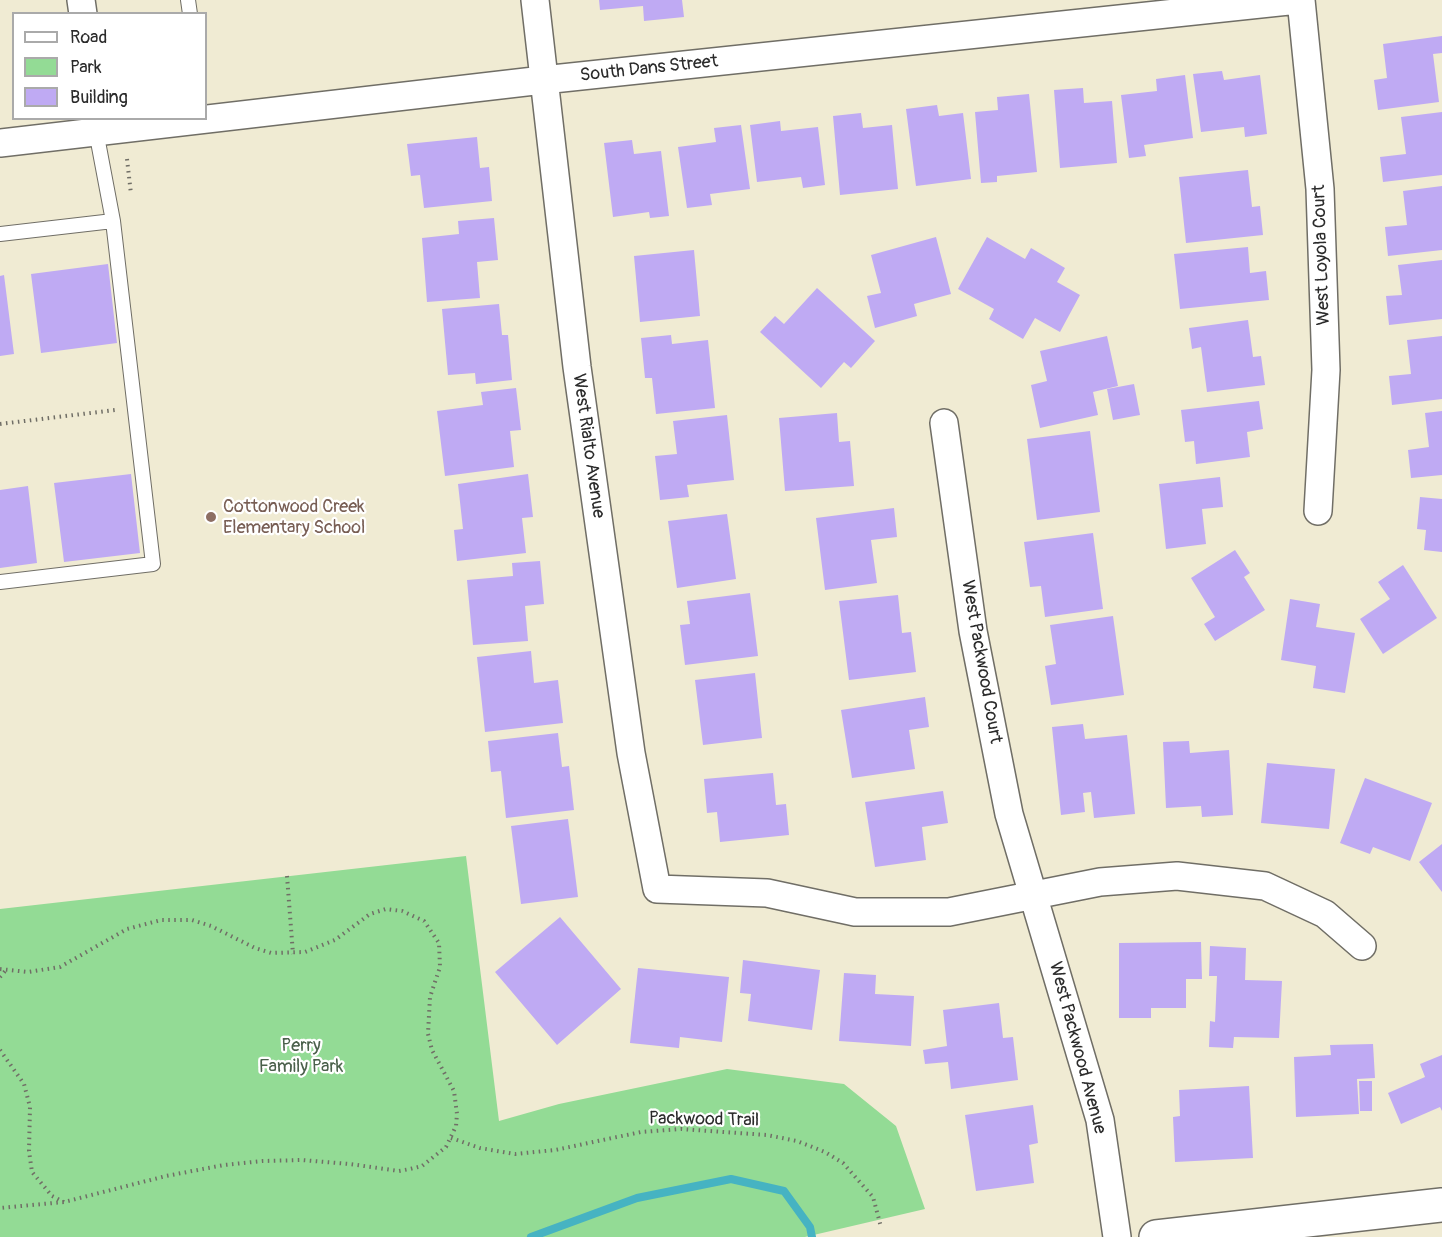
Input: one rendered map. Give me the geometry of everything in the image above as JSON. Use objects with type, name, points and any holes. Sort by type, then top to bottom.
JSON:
[{"type":"street","name":"West Rialto Avenue","points":[[535,0],[577,367],[631,753],[657,889],[767,893],[855,912],[949,912],[1034,897]]},
{"type":"street","name":"South Dans Street","points":[[207,118],[543,80],[1299,0]]},
{"type":"street","name":"West Loyola Court","points":[[1299,0],[1320,189],[1326,370],[1318,511]]},
{"type":"street","name":"South Dans Street","points":[[0,142],[96,125],[184,120]]},
{"type":"street","name":"West Packwood Court","points":[[944,423],[975,642],[1008,814],[1034,897]]},
{"type":"street","points":[[1034,897],[1100,882],[1177,876],[1265,886],[1325,914],[1362,946]]},
{"type":"street","name":"West Packwood Avenue","points":[[1034,897],[1100,1120],[1117,1237]]},
{"type":"street","points":[[1156,1237],[1442,1205]]},
{"type":"lane","points":[[0,582],[153,564],[113,220],[96,125]]},
{"type":"lane","points":[[0,234],[113,220]]},
{"type":"path","points":[[0,424],[119,410]]},
{"type":"path","points":[[287,876],[293,954]]},
{"type":"path","points":[[0,969],[28,972],[60,967],[127,929],[161,921],[192,921],[227,933],[255,948],[271,953],[293,954],[323,948],[370,914],[386,909],[413,914],[433,932],[441,956],[430,998],[428,1034],[432,1050],[454,1091],[457,1114],[451,1138],[439,1154],[422,1166],[410,1169],[399,1171],[350,1164],[302,1161],[224,1165],[166,1176],[63,1202],[0,1208]]},
{"type":"path","points":[[0,977],[6,970]]},
{"type":"path","points":[[0,1050],[24,1084],[30,1107],[29,1152],[32,1172],[51,1196],[63,1202]]},
{"type":"path","name":"Packwood Trail","points":[[451,1138],[480,1148],[515,1154],[555,1150],[641,1131],[681,1129],[767,1135],[806,1145],[843,1163],[873,1197],[881,1227]]},
{"type":"green space","name":"Perry Family Park","points":[[466,856],[499,1121],[559,1104],[727,1069],[844,1084],[896,1126],[925,1209],[805,1237],[0,1237],[0,909]]},
{"type":"building","points":[[599,0],[682,0],[684,17],[644,21],[643,6],[600,10]]},
{"type":"building","points":[[1442,36],[1442,53],[1433,54],[1439,102],[1378,110],[1374,80],[1387,78],[1383,44]]},
{"type":"building","points":[[1222,71],[1224,80],[1260,75],[1267,134],[1245,137],[1244,127],[1201,132],[1193,74]]},
{"type":"building","points":[[1185,75],[1193,138],[1144,145],[1146,156],[1129,158],[1121,95],[1157,91],[1156,79]]},
{"type":"building","points":[[1083,88],[1084,103],[1112,101],[1117,163],[1060,168],[1054,90]]},
{"type":"building","points":[[1029,94],[1037,172],[997,176],[997,182],[981,183],[975,112],[998,110],[997,97]]},
{"type":"building","points":[[937,105],[939,116],[963,113],[971,179],[916,186],[906,109]]},
{"type":"building","points":[[1442,112],[1442,175],[1383,182],[1380,157],[1406,154],[1401,117]]},
{"type":"building","points":[[861,113],[863,128],[892,125],[898,189],[840,195],[833,116]]},
{"type":"building","points":[[780,121],[781,131],[818,127],[825,185],[803,188],[801,177],[757,182],[750,125]]},
{"type":"building","points":[[741,125],[750,189],[710,194],[712,205],[687,208],[678,147],[716,142],[714,128]]},
{"type":"building","points":[[477,137],[480,168],[489,167],[492,201],[424,208],[420,175],[411,176],[407,144]]},
{"type":"building","points":[[632,140],[634,154],[661,151],[669,216],[650,218],[649,212],[613,217],[604,143]]},
{"type":"building","points":[[1248,170],[1252,207],[1260,206],[1263,235],[1186,243],[1179,177]]},
{"type":"building","points":[[1442,186],[1442,250],[1388,256],[1385,227],[1407,225],[1403,191]]},
{"type":"building","points":[[494,218],[498,260],[477,262],[480,298],[427,302],[422,238],[459,234],[458,221]]},
{"type":"building","points":[[936,237],[951,294],[914,304],[917,316],[875,328],[867,296],[881,293],[871,255]]},
{"type":"building","points":[[987,237],[1025,259],[1031,248],[1065,268],[1057,282],[1080,295],[1060,332],[1035,318],[1023,339],[989,319],[994,309],[958,289]]},
{"type":"building","points":[[1248,247],[1250,273],[1266,271],[1269,300],[1180,309],[1174,254]]},
{"type":"building","points":[[694,250],[700,316],[640,322],[634,256]]},
{"type":"building","points":[[1442,260],[1442,319],[1389,325],[1386,296],[1402,295],[1398,265]]},
{"type":"building","points":[[108,264],[117,343],[41,353],[31,274]]},
{"type":"building","points":[[4,275],[14,354],[0,356],[0,276]]},
{"type":"building","points":[[817,288],[875,341],[851,368],[844,362],[821,388],[760,332],[775,316],[784,324]]},
{"type":"building","points":[[499,304],[502,335],[508,335],[512,380],[476,384],[475,373],[448,375],[442,309]]},
{"type":"building","points":[[1248,320],[1253,357],[1261,356],[1265,385],[1207,392],[1201,347],[1192,349],[1189,328]]},
{"type":"building","points":[[671,335],[672,344],[708,340],[715,408],[656,414],[652,378],[645,378],[641,338]]},
{"type":"building","points":[[1107,336],[1118,386],[1093,392],[1098,415],[1040,428],[1031,385],[1047,381],[1040,351]]},
{"type":"building","points":[[1442,336],[1442,399],[1392,405],[1389,376],[1411,374],[1407,340]]},
{"type":"building","points":[[1134,384],[1140,415],[1113,420],[1107,389]]},
{"type":"building","points":[[516,388],[521,430],[510,431],[514,467],[445,476],[437,411],[483,405],[481,392]]},
{"type":"building","points":[[1259,401],[1263,429],[1247,432],[1250,457],[1196,464],[1194,441],[1185,442],[1181,410]]},
{"type":"building","points":[[1442,411],[1442,475],[1411,478],[1408,450],[1429,447],[1425,413]]},
{"type":"building","points":[[837,413],[839,442],[850,441],[854,486],[785,491],[779,418]]},
{"type":"building","points":[[727,415],[734,480],[687,485],[689,497],[660,500],[655,456],[677,454],[673,421]]},
{"type":"building","points":[[1090,431],[1100,512],[1037,520],[1027,439]]},
{"type":"building","points":[[131,474],[140,553],[64,562],[54,483]]},
{"type":"building","points":[[528,474],[533,517],[522,518],[526,553],[457,561],[454,530],[463,529],[458,484]]},
{"type":"building","points":[[1220,477],[1223,507],[1202,509],[1206,544],[1166,549],[1159,484]]},
{"type":"building","points":[[28,486],[37,563],[0,568],[0,490]]},
{"type":"building","points":[[1420,497],[1442,499],[1442,552],[1424,550],[1426,530],[1417,529]]},
{"type":"building","points":[[894,508],[897,537],[871,540],[877,583],[825,590],[816,518]]},
{"type":"building","points":[[727,514],[736,579],[677,588],[668,521]]},
{"type":"building","points":[[1093,533],[1103,609],[1045,617],[1041,586],[1030,587],[1024,542]]},
{"type":"building","points":[[1235,550],[1250,573],[1244,577],[1265,610],[1215,641],[1204,624],[1215,617],[1191,578]]},
{"type":"building","points":[[540,561],[544,604],[525,606],[528,641],[473,645],[467,580],[513,576],[512,563]]},
{"type":"building","points":[[1403,565],[1437,618],[1383,654],[1360,619],[1390,599],[1378,582]]},
{"type":"building","points":[[750,593],[758,656],[685,665],[680,625],[690,624],[687,601]]},
{"type":"building","points":[[898,595],[902,633],[911,632],[916,672],[849,680],[839,601]]},
{"type":"building","points":[[1290,599],[1320,604],[1316,627],[1355,633],[1345,693],[1313,688],[1316,666],[1281,660]]},
{"type":"building","points":[[1113,616],[1124,695],[1051,705],[1045,666],[1056,664],[1050,625]]},
{"type":"building","points":[[531,651],[534,683],[558,680],[563,723],[485,732],[477,657]]},
{"type":"building","points":[[755,673],[762,738],[703,745],[695,680]]},
{"type":"building","points":[[925,697],[929,727],[909,730],[915,769],[852,778],[841,710]]},
{"type":"building","points":[[1083,724],[1085,739],[1127,735],[1135,814],[1094,818],[1091,792],[1083,793],[1085,812],[1061,815],[1052,727]]},
{"type":"building","points":[[558,733],[562,767],[569,766],[574,810],[506,818],[501,771],[491,772],[488,741]]},
{"type":"building","points":[[1189,741],[1190,753],[1229,750],[1233,815],[1202,817],[1201,806],[1166,808],[1163,742]]},
{"type":"building","points":[[1267,763],[1335,769],[1329,829],[1261,823]]},
{"type":"building","points":[[773,773],[776,805],[786,804],[789,835],[720,842],[717,812],[707,813],[704,779]]},
{"type":"building","points":[[1365,778],[1432,803],[1410,861],[1373,847],[1370,854],[1340,843]]},
{"type":"building","points":[[943,791],[948,823],[922,827],[926,860],[875,867],[865,802]]},
{"type":"building","points":[[568,819],[578,897],[521,904],[511,826]]},
{"type":"building","points":[[1442,844],[1442,892],[1419,862]]},
{"type":"building","points":[[560,917],[621,989],[557,1045],[495,972]]},
{"type":"building","points":[[1201,942],[1202,979],[1186,979],[1186,1008],[1151,1008],[1151,1018],[1119,1018],[1119,943]]},
{"type":"building","points":[[1210,946],[1246,948],[1245,980],[1282,981],[1279,1038],[1234,1037],[1233,1048],[1209,1047],[1210,1021],[1215,1022],[1217,976],[1209,976]]},
{"type":"building","points":[[743,960],[820,970],[812,1030],[748,1021],[751,994],[740,993]]},
{"type":"building","points":[[638,968],[729,977],[722,1042],[680,1037],[679,1048],[630,1043]]},
{"type":"building","points":[[844,973],[876,975],[875,994],[914,996],[911,1046],[839,1041]]},
{"type":"building","points":[[999,1003],[1003,1038],[1013,1037],[1018,1080],[951,1089],[948,1062],[925,1064],[923,1050],[947,1046],[943,1010]]},
{"type":"building","points":[[1373,1044],[1375,1078],[1357,1079],[1359,1114],[1296,1117],[1294,1057],[1331,1055],[1330,1045]]},
{"type":"building","points":[[1442,1055],[1442,1111],[1440,1107],[1401,1124],[1388,1093],[1425,1077],[1420,1064]]},
{"type":"building","points":[[1359,1081],[1372,1081],[1372,1111],[1360,1111]]},
{"type":"building","points":[[1249,1086],[1253,1158],[1175,1162],[1173,1117],[1180,1116],[1179,1090]]},
{"type":"building","points":[[1033,1105],[1038,1143],[1029,1145],[1034,1183],[976,1191],[965,1115]]},
{"type":"waterway","points":[[531,1237],[637,1198],[731,1179],[784,1191],[810,1227],[812,1237]]},
{"type":"place","name":"Cottonwood Creek Elementary School","points":[[211,517]]}]
